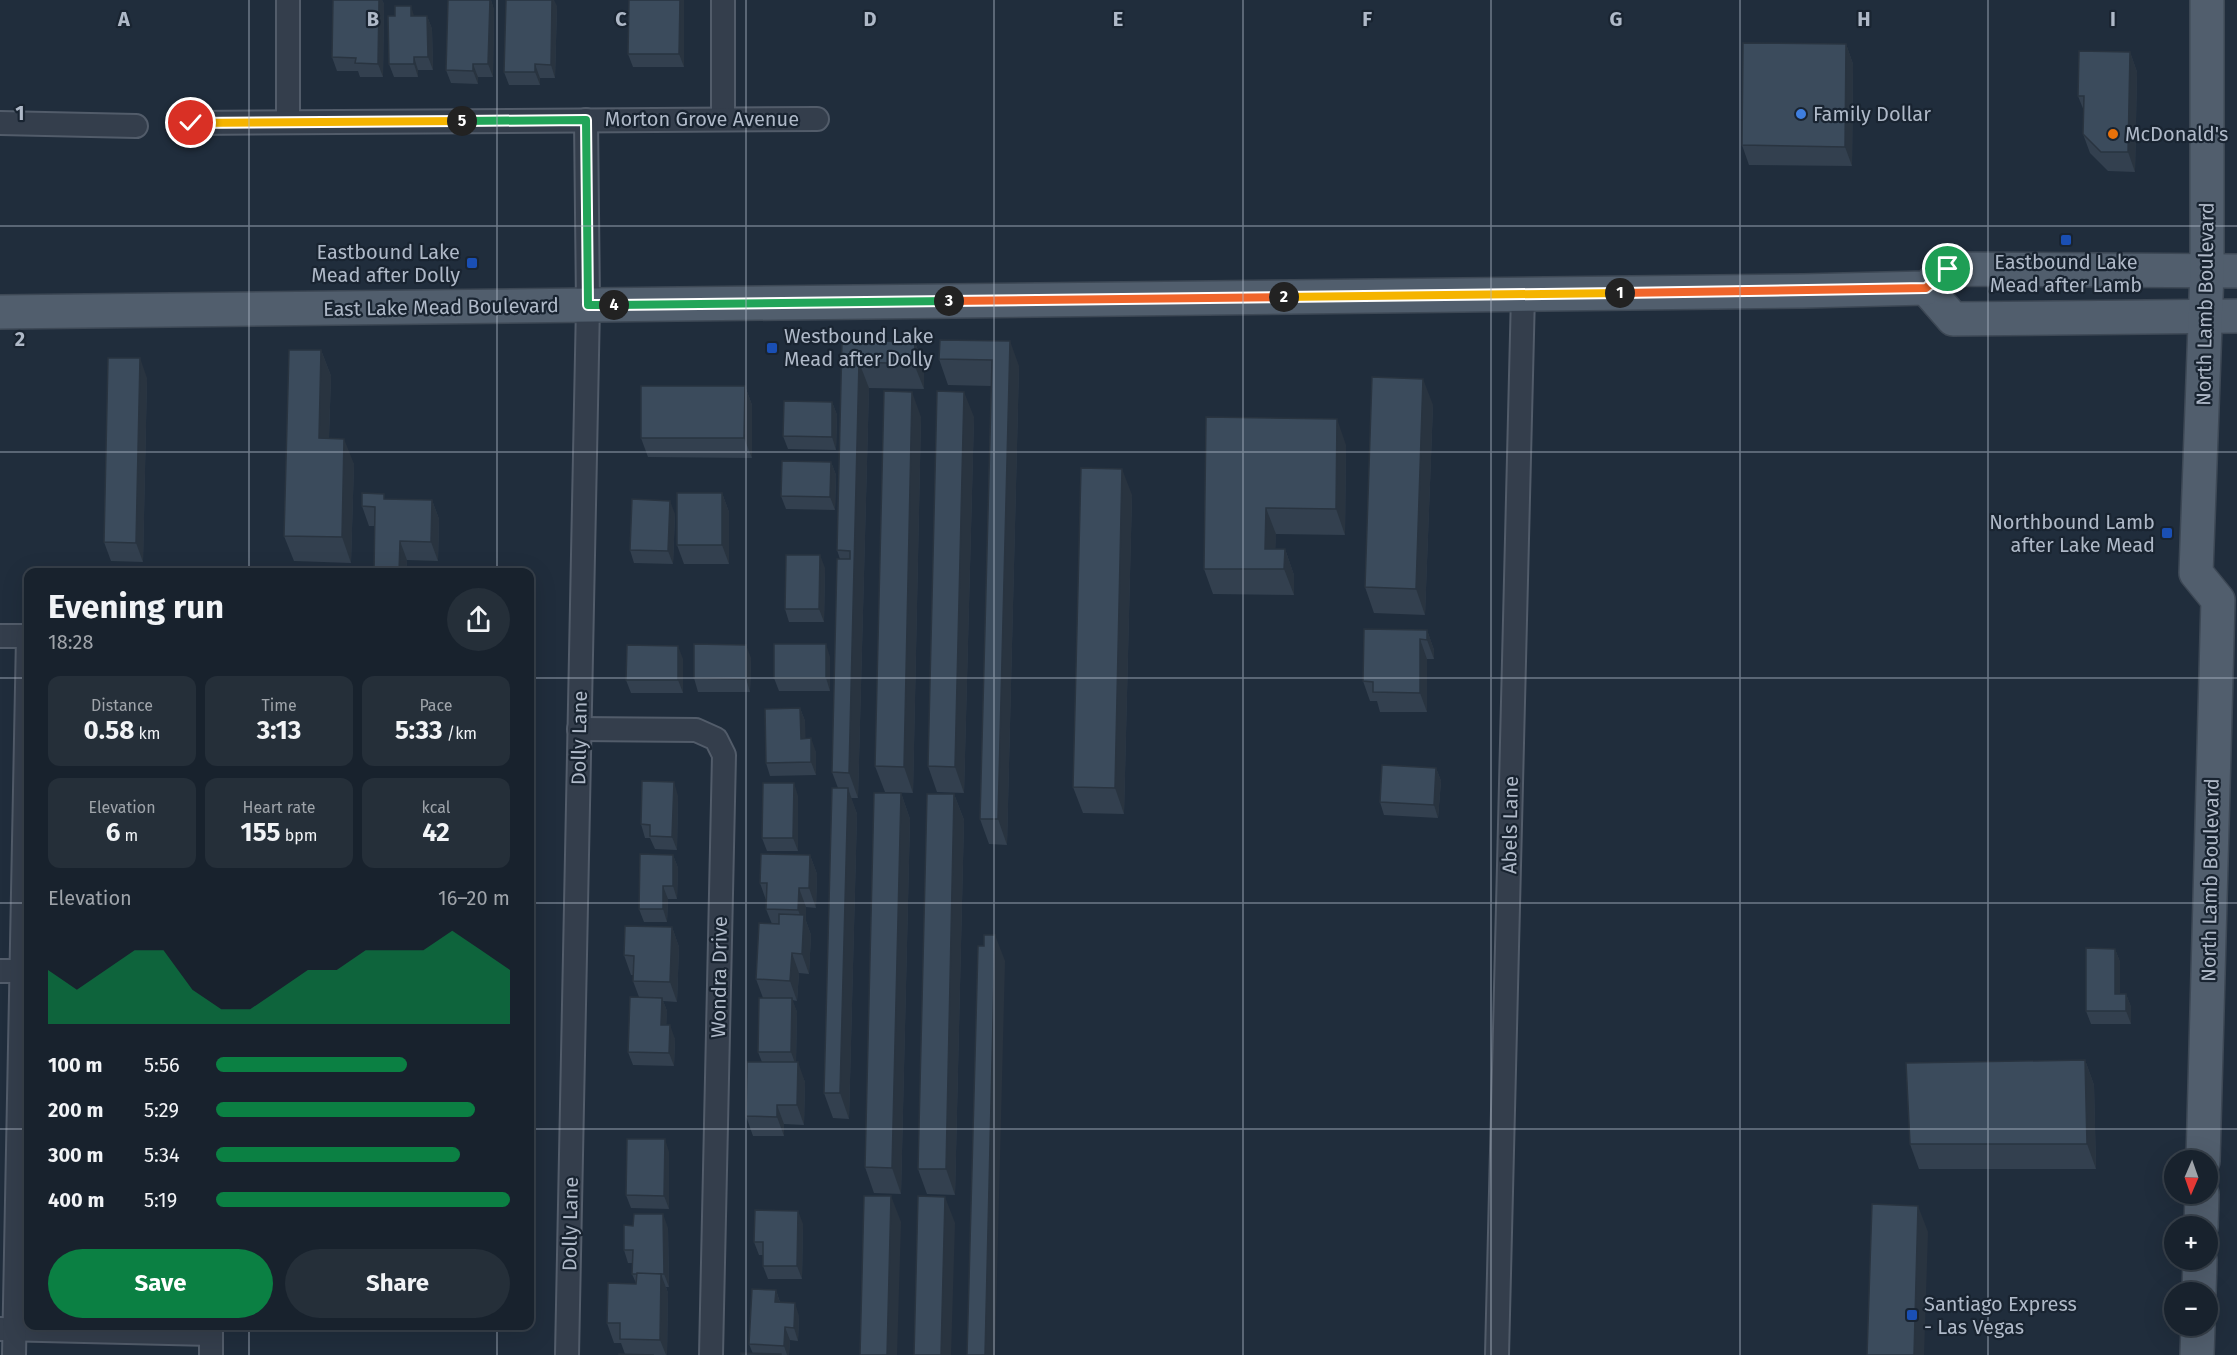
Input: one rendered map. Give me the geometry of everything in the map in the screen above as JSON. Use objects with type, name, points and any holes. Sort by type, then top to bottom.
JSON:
[{"type":"main road","name":"North Lamb Boulevard","points":[[2203,1150],[2228,591],[2196,573],[2222,317],[2222,271],[2207,0]]},
{"type":"main road","points":[[2222,271],[1948,269],[1926,288],[1953,319],[2222,317]]},
{"type":"main road","name":"East Lake Mead Boulevard","points":[[0,312],[1926,288]]},
{"type":"main road","points":[[2197,1355],[2198,1336]]},
{"type":"street","points":[[288,0],[288,122]]},
{"type":"street","points":[[723,0],[723,117]]},
{"type":"street","name":"Morton Grove Avenue","points":[[191,123],[818,118]]},
{"type":"street","name":"Dolly Lane","points":[[567,1355],[588,305],[586,120]]},
{"type":"street","points":[[0,123],[136,126]]},
{"type":"street","name":"Abels Lane","points":[[1497,1355],[1523,294]]},
{"type":"street","points":[[0,636],[24,636]]},
{"type":"street","name":"Wondra Drive","points":[[579,729],[696,730],[716,739],[724,755],[711,1355]]},
{"type":"street","points":[[14,1355],[7,1329],[24,758]]},
{"type":"street","points":[[7,1329],[24,1330]]},
{"type":"street","points":[[30,1330],[211,1338]]},
{"type":"building","points":[[333,0],[379,0],[378,64],[355,63],[356,58],[332,57]]},
{"type":"building","points":[[448,0],[490,0],[488,64],[473,64],[473,71],[446,70]]},
{"type":"building","points":[[506,0],[552,0],[551,65],[535,64],[535,72],[504,72]]},
{"type":"building","points":[[629,0],[680,0],[679,54],[628,54]]},
{"type":"building","points":[[395,6],[411,6],[411,16],[427,16],[428,57],[414,57],[414,64],[389,64],[388,16],[395,16]]},
{"type":"building","name":"Family Dollar","points":[[1743,43],[1846,44],[1845,147],[1742,145]]},
{"type":"building","name":"McDonald's","points":[[2079,51],[2130,52],[2128,152],[2101,152],[2083,134],[2084,96],[2078,96]]},
{"type":"building","points":[[842,340],[915,342],[914,364],[859,362],[849,773],[832,772],[837,559],[850,559],[850,551],[837,550]]},
{"type":"building","points":[[940,340],[1010,341],[998,819],[980,819],[992,360],[939,359]]},
{"type":"building","points":[[289,350],[321,350],[319,438],[344,439],[342,537],[284,536]]},
{"type":"building","points":[[108,358],[140,358],[136,543],[104,542]]},
{"type":"building","points":[[1372,377],[1423,379],[1416,589],[1365,587]]},
{"type":"building","points":[[641,386],[745,386],[744,438],[641,438]]},
{"type":"building","points":[[884,391],[912,392],[904,767],[875,766]]},
{"type":"building","points":[[937,391],[964,392],[955,767],[928,766]]},
{"type":"building","points":[[784,401],[832,402],[832,437],[783,436]]},
{"type":"building","points":[[1206,417],[1337,419],[1336,509],[1266,508],[1265,549],[1285,549],[1284,569],[1204,569]]},
{"type":"building","points":[[782,461],[831,462],[830,497],[781,496]]},
{"type":"building","points":[[1081,468],[1122,469],[1115,788],[1073,787]]},
{"type":"building","points":[[362,493],[384,494],[384,499],[432,500],[431,542],[400,541],[399,568],[374,568],[375,507],[362,506]]},
{"type":"building","points":[[677,493],[722,493],[722,545],[677,545]]},
{"type":"building","points":[[632,499],[670,501],[668,551],[630,550]]},
{"type":"building","points":[[786,555],[820,555],[819,609],[785,609]]},
{"type":"building","points":[[1364,629],[1427,630],[1427,640],[1420,639],[1420,693],[1373,692],[1373,682],[1363,681]]},
{"type":"building","points":[[694,644],[746,645],[746,679],[694,678]]},
{"type":"building","points":[[774,644],[826,644],[826,678],[774,678]]},
{"type":"building","points":[[627,645],[678,646],[678,680],[626,680]]},
{"type":"building","points":[[800,708],[801,739],[811,738],[811,762],[766,763],[765,709]]},
{"type":"building","points":[[1382,765],[1436,768],[1434,805],[1380,802]]},
{"type":"building","points":[[642,781],[674,782],[672,837],[650,836],[650,825],[641,824]]},
{"type":"building","points":[[763,783],[794,783],[793,838],[762,838]]},
{"type":"building","points":[[832,788],[848,788],[840,1093],[824,1093]]},
{"type":"building","points":[[874,793],[901,793],[892,1168],[865,1167]]},
{"type":"building","points":[[927,794],[954,794],[946,1169],[918,1169]]},
{"type":"building","points":[[640,854],[673,855],[673,886],[663,886],[663,909],[639,909]]},
{"type":"building","points":[[761,854],[810,855],[809,888],[799,888],[798,910],[766,909],[767,883],[760,883]]},
{"type":"building","points":[[779,914],[804,915],[802,954],[792,953],[790,981],[756,979],[759,923],[779,924]]},
{"type":"building","points":[[625,926],[672,927],[670,982],[633,981],[634,956],[624,955]]},
{"type":"building","points":[[984,935],[995,935],[985,1355],[967,1355],[978,946],[984,946]]},
{"type":"building","points":[[2086,948],[2115,949],[2115,994],[2126,994],[2126,1011],[2086,1011]]},
{"type":"building","points":[[630,997],[662,998],[661,1025],[670,1025],[669,1053],[628,1052]]},
{"type":"building","points":[[759,998],[792,998],[791,1052],[758,1052]]},
{"type":"building","points":[[2085,1060],[2087,1144],[1910,1144],[1906,1063]]},
{"type":"building","points":[[747,1062],[798,1062],[797,1105],[777,1105],[777,1117],[746,1116]]},
{"type":"building","points":[[627,1139],[665,1139],[664,1196],[626,1195]]},
{"type":"building","points":[[864,1196],[891,1196],[887,1355],[860,1355]]},
{"type":"building","points":[[918,1196],[945,1197],[941,1355],[914,1355]]},
{"type":"building","points":[[1872,1204],[1918,1206],[1914,1355],[1867,1355]]},
{"type":"building","points":[[755,1210],[798,1211],[797,1266],[763,1266],[763,1242],[754,1242]]},
{"type":"building","points":[[634,1214],[663,1214],[664,1274],[632,1274],[633,1250],[624,1250],[624,1225],[633,1226]]},
{"type":"building","points":[[637,1273],[661,1274],[660,1340],[620,1339],[620,1323],[607,1323],[608,1283],[636,1284]]},
{"type":"building","points":[[752,1289],[776,1290],[775,1302],[795,1303],[794,1328],[785,1327],[784,1346],[749,1344]]},
{"type":"building","points":[[741,1353],[781,1354],[781,1355],[741,1355]]},
{"type":"place","name":"Family Dollar","points":[[1801,114]]},
{"type":"place","name":"McDonald's","points":[[2113,134]]},
{"type":"place","name":"Eastbound Lake Mead after Lamb","points":[[2066,240]]},
{"type":"place","name":"Eastbound Lake Mead after Dolly","points":[[472,263]]},
{"type":"place","name":"Westbound Lake Mead after Dolly","points":[[772,348]]},
{"type":"place","name":"Northbound Lamb after Lake Mead","points":[[2167,533]]},
{"type":"place","name":"Santiago Express - Las Vegas","points":[[1912,1315]]},
{"type":"route","points":[[191,123],[586,120],[588,305],[1926,288],[1948,269]]}]
